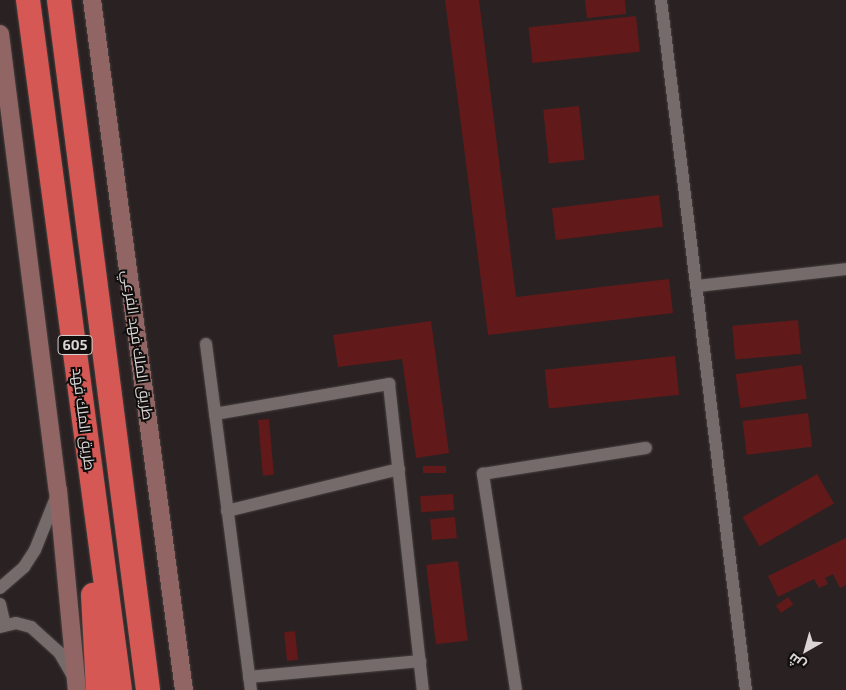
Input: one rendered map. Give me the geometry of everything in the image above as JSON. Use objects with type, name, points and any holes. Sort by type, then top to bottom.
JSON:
[{"type":"highway","name":"طريق الملك فهد","points":[[28,0],[120,690]]},
{"type":"highway","name":"طريق الملك فهد","points":[[58,0],[121,470],[148,690]]},
{"type":"highway","points":[[85,426],[98,690]]},
{"type":"highway","points":[[121,470],[159,690]]},
{"type":"main road","name":"طريق الملك فهد الفرعي","points":[[92,0],[184,690]]},
{"type":"main road","points":[[0,34],[58,490],[76,685]]},
{"type":"street","points":[[662,0],[746,690]]},
{"type":"street","points":[[697,286],[846,269]]},
{"type":"street","points":[[206,344],[251,690]]},
{"type":"street","points":[[215,414],[389,384],[423,690]]},
{"type":"street","points":[[516,690],[483,474],[646,448]]},
{"type":"street","points":[[228,511],[399,469]]},
{"type":"street","points":[[0,588],[24,567],[35,550],[58,490]]},
{"type":"street","points":[[0,604],[2,626],[16,623],[31,626],[46,638],[76,685]]},
{"type":"street","points":[[249,677],[420,661]]},
{"type":"building","points":[[445,0],[479,0],[516,297],[669,279],[673,313],[488,335]]},
{"type":"building","points":[[585,0],[625,0],[626,14],[587,18]]},
{"type":"building","points":[[636,16],[640,52],[532,63],[529,27]]},
{"type":"building","points":[[579,106],[585,160],[549,163],[543,110]]},
{"type":"building","points":[[659,195],[663,227],[556,240],[552,208]]},
{"type":"building","points":[[798,320],[801,354],[735,360],[732,326]]},
{"type":"building","points":[[431,321],[449,453],[416,458],[402,359],[338,367],[333,335]]},
{"type":"building","points":[[675,356],[679,395],[549,408],[545,370]]},
{"type":"building","points":[[802,365],[807,399],[740,408],[736,374]]},
{"type":"building","points":[[808,413],[812,447],[747,455],[742,421]]},
{"type":"building","points":[[269,419],[274,475],[263,476],[258,420]]},
{"type":"building","points":[[423,466],[446,466],[446,473],[423,473]]},
{"type":"building","points":[[817,474],[834,503],[760,546],[743,517]]},
{"type":"building","points":[[453,494],[454,510],[421,512],[420,496]]},
{"type":"building","points":[[455,517],[457,538],[432,540],[430,519]]},
{"type":"building","points":[[846,538],[846,585],[840,588],[833,574],[825,578],[828,584],[819,588],[814,579],[778,597],[768,576]]},
{"type":"building","points":[[458,561],[468,640],[436,644],[426,565]]},
{"type":"building","points":[[788,597],[793,604],[781,613],[776,606]]},
{"type":"building","points":[[295,631],[298,660],[287,661],[284,632]]}]
